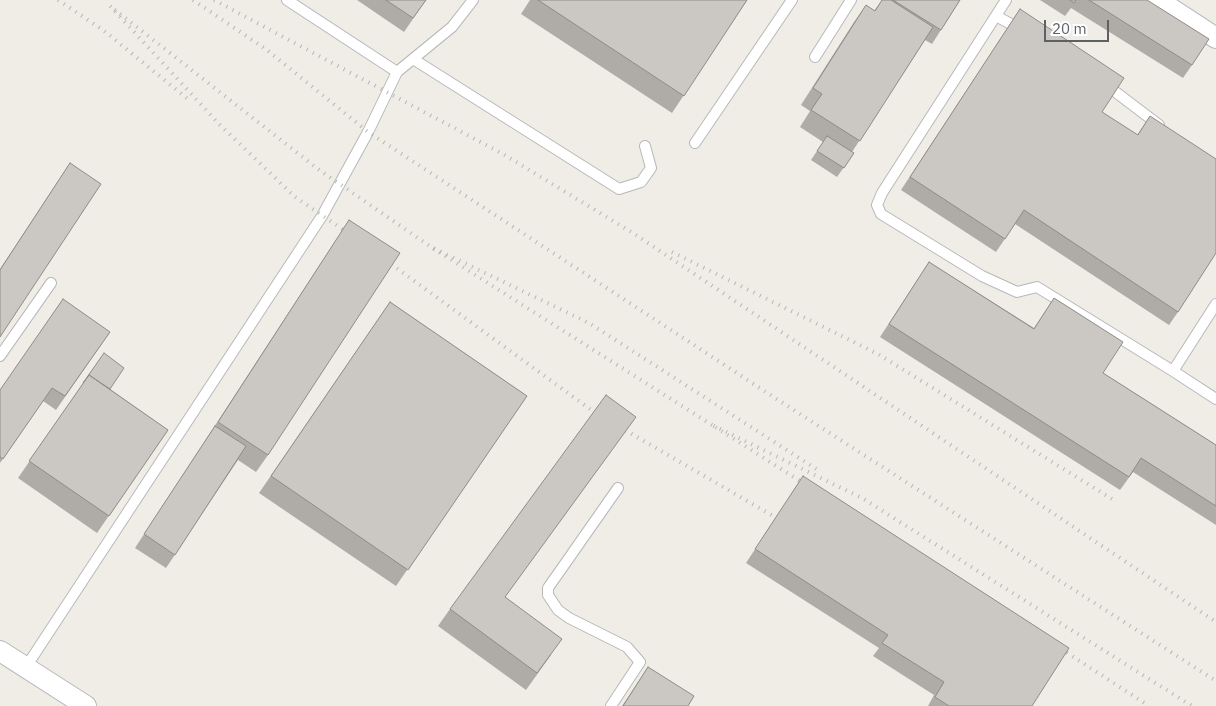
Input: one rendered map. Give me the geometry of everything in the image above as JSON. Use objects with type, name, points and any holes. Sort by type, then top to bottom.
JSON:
[{"type":"street","points":[[1158,0],[1216,38]]},
{"type":"street","points":[[0,651],[86,706]]},
{"type":"lane","points":[[287,0],[397,72]]},
{"type":"lane","points":[[26,667],[322,216],[368,132],[397,72],[452,27],[473,0]]},
{"type":"lane","points":[[695,143],[792,0]]},
{"type":"lane","points":[[815,57],[851,0]]},
{"type":"lane","points":[[1006,0],[882,193],[877,206],[881,214],[982,276],[1017,292],[1037,287],[1216,399]]},
{"type":"lane","points":[[996,16],[1035,38]]},
{"type":"lane","points":[[413,59],[619,189],[641,182],[651,168],[645,146]]},
{"type":"lane","points":[[1093,76],[1167,131]]},
{"type":"lane","points":[[0,356],[51,283]]},
{"type":"lane","points":[[1173,371],[1216,304]]},
{"type":"lane","points":[[611,706],[640,662],[627,648],[564,614],[548,595],[548,588],[618,488]]},
{"type":"building","points":[[386,0],[426,0],[413,18]]},
{"type":"building","points":[[538,0],[747,0],[684,96]]},
{"type":"building","points":[[882,0],[891,0],[933,27],[860,141],[811,110],[822,94],[813,88],[866,5],[875,11]]},
{"type":"building","points":[[893,0],[960,0],[941,30]]},
{"type":"building","points":[[1089,0],[1147,0],[1209,39],[1192,65]]},
{"type":"building","points":[[1020,9],[1124,78],[1102,112],[1138,135],[1150,116],[1216,159],[1216,253],[1178,312],[1024,210],[1005,239],[910,177]]},
{"type":"building","points":[[827,136],[854,153],[844,168],[817,151]]},
{"type":"building","points":[[70,163],[101,184],[0,337],[0,270]]},
{"type":"building","points":[[349,220],[400,253],[268,455],[218,422]]},
{"type":"building","points":[[929,262],[1034,329],[1054,298],[1123,342],[1103,373],[1216,445],[1216,506],[1141,458],[1129,477],[889,324]]},
{"type":"building","points":[[63,299],[110,332],[65,396],[52,388],[3,459],[0,457],[0,390]]},
{"type":"building","points":[[390,302],[527,396],[408,570],[271,476]]},
{"type":"building","points":[[104,353],[124,368],[110,389],[89,375],[83,383]]},
{"type":"building","points":[[89,375],[168,430],[109,516],[29,461]]},
{"type":"building","points":[[606,395],[636,417],[505,597],[562,639],[537,673],[450,609]]},
{"type":"building","points":[[215,426],[246,446],[175,555],[144,534]]},
{"type":"building","points":[[803,476],[1069,648],[1032,706],[949,706],[935,697],[944,682],[882,643],[888,635],[755,549]]},
{"type":"building","points":[[648,667],[694,696],[688,706],[623,706]]},
{"type":"railway","points":[[58,0],[103,30],[189,100]]},
{"type":"railway","points":[[193,0],[267,50],[368,132],[772,396],[1216,681]]},
{"type":"railway","points":[[214,0],[503,154],[633,233],[1216,622]]},
{"type":"railway","points":[[354,237],[295,197],[220,125],[110,6],[318,169],[431,247]]},
{"type":"railway","points":[[712,425],[431,247],[589,323],[821,472]]},
{"type":"railway","points":[[672,252],[878,354],[1112,499]]},
{"type":"railway","points":[[380,256],[594,412],[787,524]]},
{"type":"railway","points":[[811,488],[712,425],[862,498],[1192,706]]},
{"type":"railway","points":[[1055,645],[1149,706]]}]
